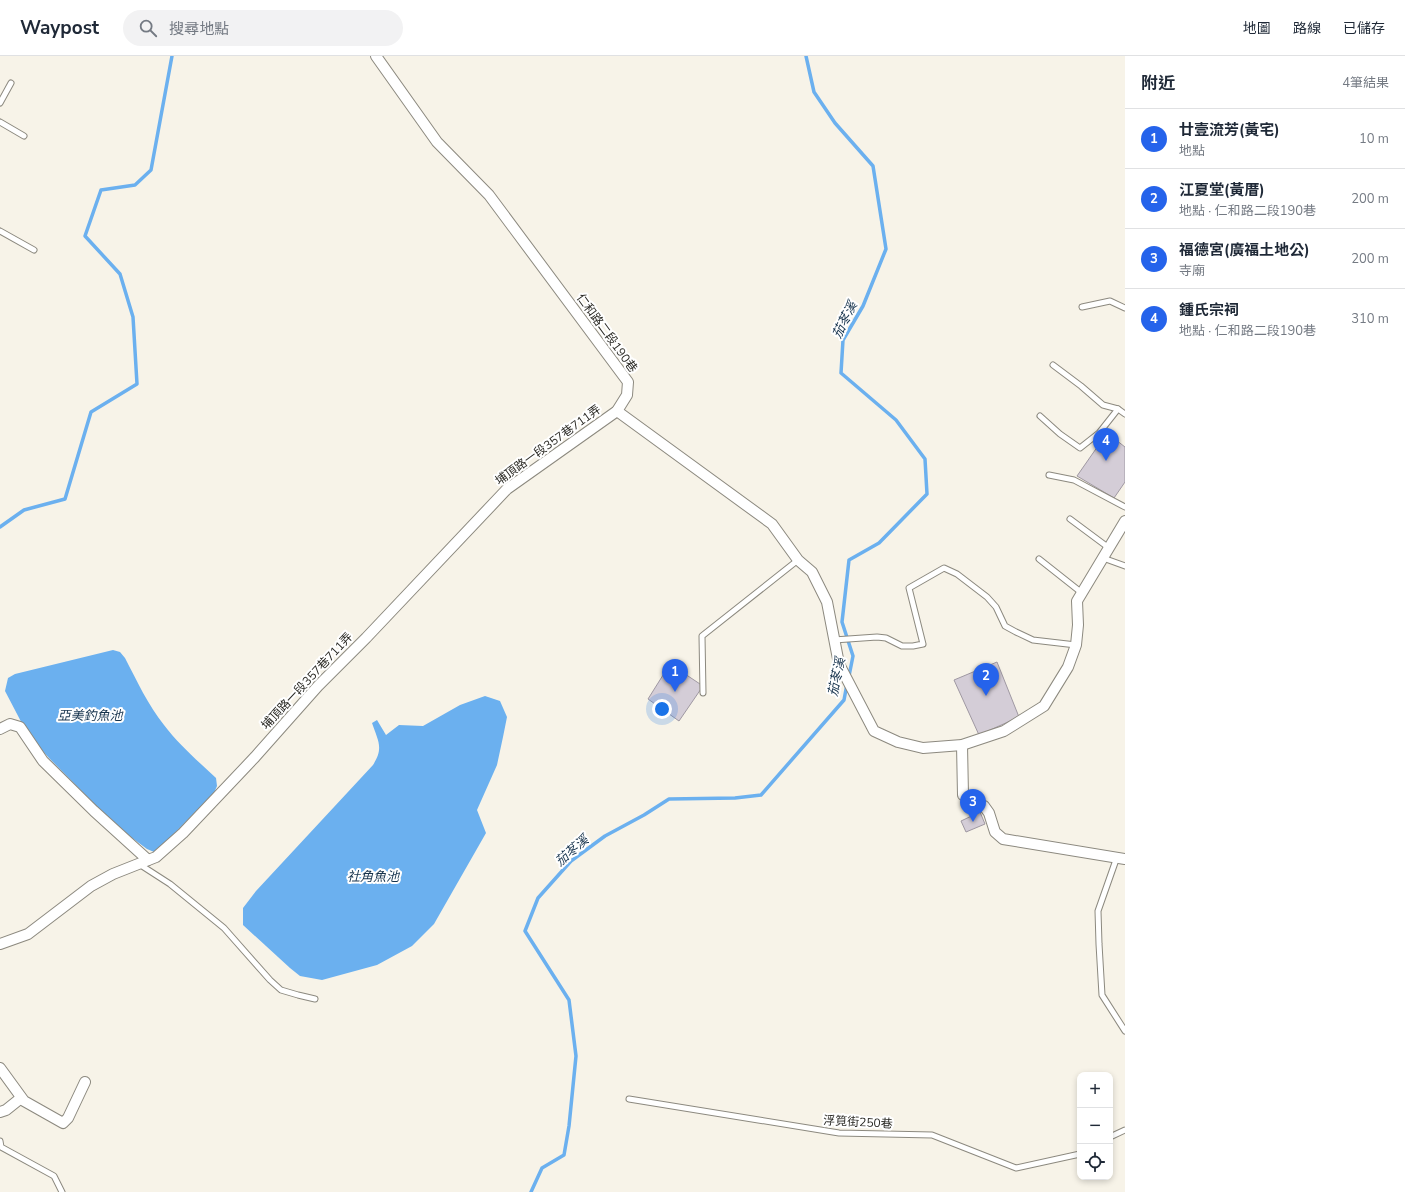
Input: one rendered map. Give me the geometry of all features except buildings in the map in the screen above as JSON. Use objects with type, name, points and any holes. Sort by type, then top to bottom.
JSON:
[{"type":"street","name":"仁和路二段190巷","points":[[376,56],[437,142],[489,195],[628,382],[627,394],[617,411]]},
{"type":"street","points":[[617,411],[772,524],[798,560],[812,572],[827,602],[839,664],[874,731],[898,742],[923,748],[962,745],[1004,731],[1044,706],[1068,667],[1076,645],[1078,625],[1077,601],[1125,521]]},
{"type":"street","name":"埔頂路一段357巷711弄","points":[[0,944],[28,934],[91,886],[113,874],[156,857],[183,832],[255,757],[318,686],[372,632],[507,489],[617,411]]},
{"type":"street","points":[[0,729],[10,724],[20,728],[43,761],[144,862]]},
{"type":"street","points":[[962,745],[963,795],[984,806],[989,813],[994,832],[1003,839],[1121,858]]},
{"type":"street","points":[[0,1068],[21,1098],[63,1123],[68,1118],[85,1082]]},
{"type":"street","points":[[0,1112],[6,1110],[21,1098]]},
{"type":"lane","points":[[0,104],[11,83]]},
{"type":"lane","points":[[0,122],[24,136]]},
{"type":"lane","points":[[0,231],[34,250]]},
{"type":"lane","points":[[1082,307],[1110,301],[1125,308]]},
{"type":"lane","points":[[1053,365],[1103,405],[1118,409],[1125,414]]},
{"type":"lane","points":[[1040,416],[1060,434],[1080,448],[1099,433],[1118,409]]},
{"type":"lane","points":[[1049,475],[1074,480],[1125,507]]},
{"type":"lane","points":[[1070,519],[1109,548]]},
{"type":"lane","points":[[1103,558],[1125,566]]},
{"type":"lane","points":[[1039,559],[1082,593]]},
{"type":"lane","points":[[703,693],[702,636],[798,560]]},
{"type":"lane","points":[[834,640],[877,637],[886,638],[902,646],[923,644],[909,588],[944,568],[957,574],[987,597],[996,607],[1005,626],[1033,640],[1076,645]]},
{"type":"lane","points":[[1121,858],[1098,911],[1102,995],[1125,1031]]},
{"type":"lane","points":[[144,862],[224,928],[270,980],[281,990],[298,996],[315,999]]},
{"type":"lane","name":"浮筧街250巷","points":[[629,1099],[839,1133],[932,1135],[1016,1168],[1077,1155]]},
{"type":"lane","points":[[1113,1135],[1125,1128]]},
{"type":"lane","points":[[0,1141],[2,1147],[54,1176],[62,1192]]},
{"type":"water","name":"亞美釣魚池","points":[[113,650],[120,652],[125,658],[148,701],[170,732],[189,753],[216,778],[217,786],[214,793],[160,848],[154,852],[147,849],[116,826],[49,758],[28,735],[5,691],[8,678],[15,674]]},
{"type":"water","name":"社角魚池","points":[[485,696],[500,701],[507,717],[497,765],[477,810],[486,833],[434,924],[412,946],[377,965],[322,980],[300,976],[243,925],[243,908],[256,891],[373,765],[378,754],[379,744],[372,723],[377,720],[386,735],[399,725],[423,726],[460,705]]},
{"type":"waterway","points":[[0,527],[24,510],[65,499],[91,412],[137,384],[133,317],[120,274],[85,236],[101,190],[135,185],[151,170],[172,56]]},
{"type":"waterway","name":"茄苳溪","points":[[806,56],[814,92],[835,123],[873,166],[886,249],[863,306],[843,340],[841,373],[896,420],[925,459],[927,494],[879,543],[849,560],[842,622],[853,656],[849,676]]},
{"type":"waterway","name":"茄苳溪","points":[[531,1192],[542,1168],[564,1155],[569,1126],[576,1056],[569,1000],[525,931],[538,898],[571,861],[605,836],[644,815],[669,799],[735,798],[761,795],[844,700],[847,684]]},
{"type":"place","name":"鍾氏宗祠","points":[[1106,461]]},
{"type":"place","name":"廿壹流芳(黃宅)","points":[[675,692]]},
{"type":"place","name":"江夏堂(黃厝)","points":[[986,696]]},
{"type":"place","name":"福德宮(廣福土地公)","points":[[973,822]]}]
